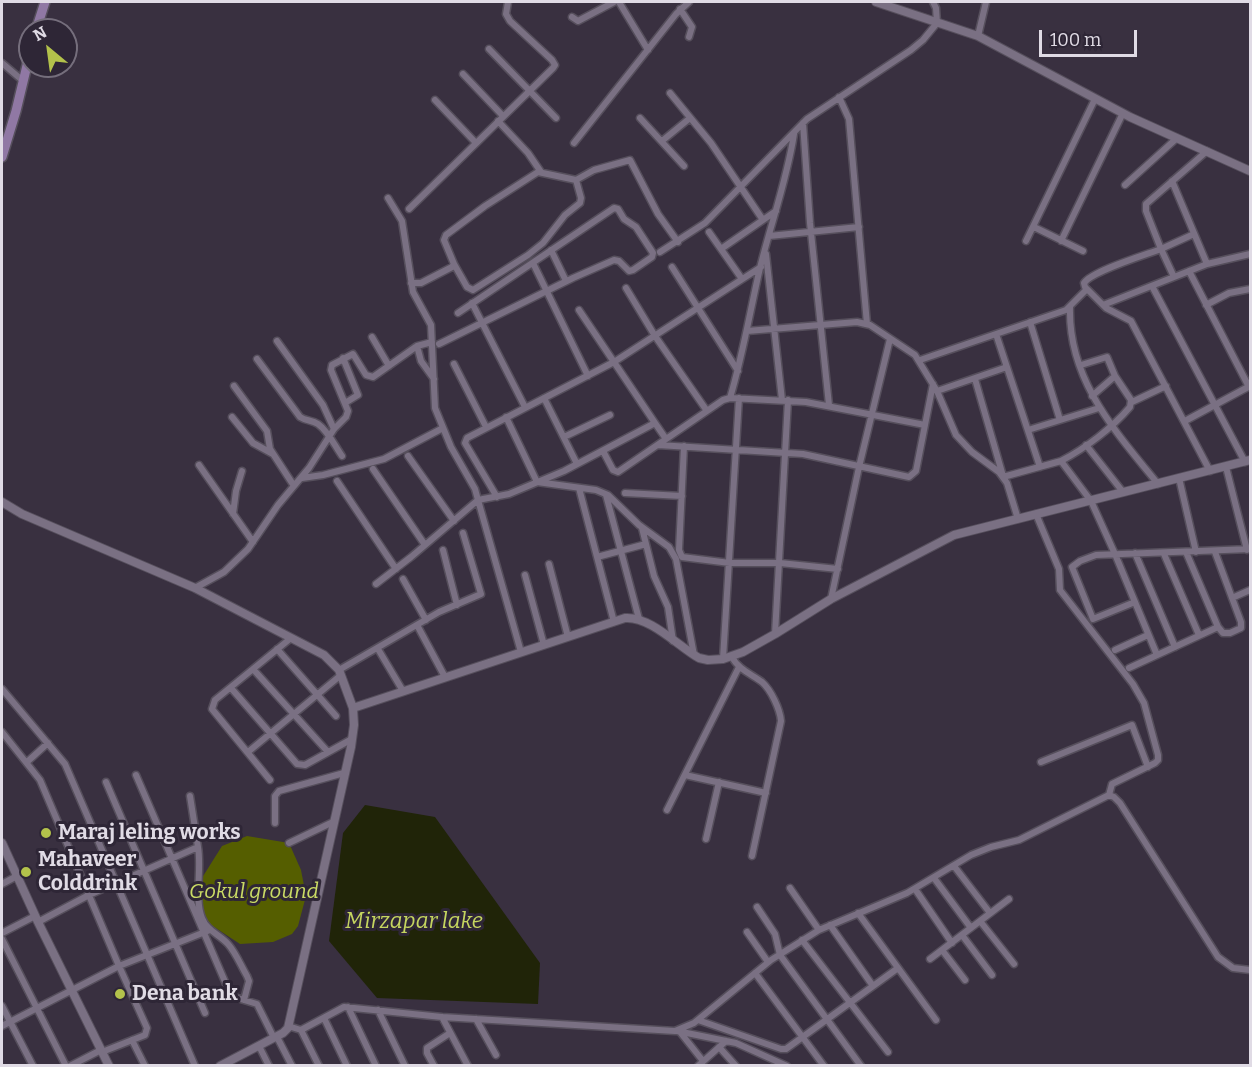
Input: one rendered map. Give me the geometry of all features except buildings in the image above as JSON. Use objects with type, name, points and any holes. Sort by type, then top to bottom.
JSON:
[{"type":"main road","points":[[40,18],[45,2]]},
{"type":"main road","points":[[2,157],[16,111],[22,80]]},
{"type":"street","points":[[410,209],[555,65],[510,21],[506,14],[508,2]]},
{"type":"street","points":[[572,17],[578,21],[620,2],[648,50]]},
{"type":"street","points":[[574,143],[680,9],[689,2]]},
{"type":"street","points":[[876,2],[978,36],[1123,113],[1251,171]]},
{"type":"street","points":[[660,252],[705,223],[812,114],[923,40],[937,23],[936,8],[933,2]]},
{"type":"street","points":[[978,36],[986,2]]},
{"type":"street","points":[[680,9],[692,27],[689,37]]},
{"type":"street","points":[[489,49],[556,118]]},
{"type":"street","points":[[2,63],[22,80]]},
{"type":"street","points":[[463,74],[541,172]]},
{"type":"street","points":[[670,93],[711,143],[763,220]]},
{"type":"street","points":[[839,97],[849,119],[867,324]]},
{"type":"street","points":[[435,99],[477,143]]},
{"type":"street","points":[[1026,241],[1095,99]]},
{"type":"street","points":[[1061,241],[1123,113]]},
{"type":"street","points":[[640,117],[684,166]]},
{"type":"street","points":[[662,141],[690,118]]},
{"type":"street","points":[[803,123],[811,233],[830,405]]},
{"type":"street","points":[[730,398],[761,267],[789,164],[794,134]]},
{"type":"street","points":[[1125,185],[1178,138]]},
{"type":"street","points":[[1174,277],[1145,208],[1153,197],[1207,151]]},
{"type":"street","points":[[576,180],[581,198],[580,203],[565,215],[543,243],[473,290],[467,287],[444,240],[446,235],[536,172],[576,180],[594,170],[630,160],[658,214],[678,242]]},
{"type":"street","points":[[1172,181],[1207,264]]},
{"type":"street","points":[[388,198],[402,220],[414,294],[431,323],[436,343],[435,408],[478,500],[521,652]]},
{"type":"street","points":[[195,588],[230,567],[253,542],[278,505],[302,478],[334,429],[348,415],[331,368],[343,358],[353,354],[366,375],[375,377],[417,346],[436,343],[614,260],[619,261],[629,271],[633,270],[652,257],[653,253],[636,227],[624,219],[616,208],[458,313]]},
{"type":"street","points":[[721,249],[776,211]]},
{"type":"street","points":[[769,236],[859,227]]},
{"type":"street","points":[[1034,227],[1083,251]]},
{"type":"street","points":[[709,232],[742,279]]},
{"type":"street","points":[[1194,234],[1088,278],[1084,283],[1087,289],[1112,313],[1131,321],[1210,471]]},
{"type":"street","points":[[766,248],[774,329],[785,400],[776,634]]},
{"type":"street","points":[[551,250],[566,281]]},
{"type":"street","points":[[1103,305],[1207,264],[1251,254]]},
{"type":"street","points":[[533,262],[588,376]]},
{"type":"street","points":[[411,283],[421,284],[454,264]]},
{"type":"street","points":[[672,267],[738,371]]},
{"type":"street","points":[[497,497],[464,441],[467,438],[614,362],[761,267]]},
{"type":"street","points":[[1185,421],[1250,387],[1189,271]]},
{"type":"street","points":[[353,708],[625,618],[639,619],[694,655],[708,660],[732,657],[776,634],[831,600],[954,535],[1248,461],[1214,405],[1152,286]]},
{"type":"street","points":[[626,288],[707,411]]},
{"type":"street","points":[[920,360],[1070,307],[1087,289]]},
{"type":"street","points":[[1206,305],[1229,293],[1251,289]]},
{"type":"street","points":[[472,303],[525,407]]},
{"type":"street","points":[[1070,307],[1071,328],[1092,396],[1158,484]]},
{"type":"street","points":[[579,310],[666,439]]},
{"type":"street","points":[[747,331],[821,324],[857,322],[867,324],[911,350],[920,360],[959,440],[1004,478]]},
{"type":"street","points":[[1030,322],[1060,420]]},
{"type":"street","points":[[996,334],[1040,467]]},
{"type":"street","points":[[372,337],[389,366]]},
{"type":"street","points":[[831,600],[859,467],[890,339]]},
{"type":"street","points":[[277,341],[323,405],[334,429]]},
{"type":"street","points":[[417,346],[421,361],[434,380]]},
{"type":"street","points":[[1081,365],[1107,357],[1114,376],[1132,402]]},
{"type":"street","points":[[343,358],[358,395],[345,404]]},
{"type":"street","points":[[257,359],[300,417],[305,421],[317,423],[342,456]]},
{"type":"street","points":[[454,364],[486,428]]},
{"type":"street","points":[[937,391],[1007,367]]},
{"type":"street","points":[[1092,396],[1114,376]]},
{"type":"street","points":[[975,379],[1018,519]]},
{"type":"street","points":[[657,445],[803,454],[906,477],[912,476],[916,471],[933,383]]},
{"type":"street","points":[[234,386],[267,431],[270,449],[294,486]]},
{"type":"street","points":[[1004,478],[1061,460],[1112,425],[1128,410],[1132,402],[1166,386]]},
{"type":"street","points":[[544,398],[577,464]]},
{"type":"street","points":[[603,451],[614,470],[618,472],[707,411],[730,398],[785,400],[830,405],[871,416],[925,425]]},
{"type":"street","points":[[723,659],[739,398]]},
{"type":"street","points":[[1028,430],[1099,408]]},
{"type":"street","points":[[564,437],[610,415]]},
{"type":"street","points":[[232,417],[254,443],[273,454]]},
{"type":"street","points":[[506,417],[537,482]]},
{"type":"street","points":[[376,584],[478,500],[509,494],[537,482],[655,423]]},
{"type":"street","points":[[302,478],[323,475],[384,459],[443,428]]},
{"type":"street","points":[[1086,445],[1124,492]]},
{"type":"street","points":[[684,447],[680,556],[687,559],[780,563],[838,569]]},
{"type":"street","points":[[408,456],[454,521]]},
{"type":"street","points":[[1061,460],[1091,501],[1157,655]]},
{"type":"street","points":[[199,465],[253,542]]},
{"type":"street","points":[[1135,602],[1093,619],[1072,570],[1074,564],[1096,555],[1249,549],[1226,466]]},
{"type":"street","points":[[373,469],[425,545]]},
{"type":"street","points":[[233,514],[242,471]]},
{"type":"street","points":[[1179,478],[1196,552]]},
{"type":"street","points":[[337,481],[396,569]]},
{"type":"street","points":[[537,482],[596,490],[606,494],[642,527],[669,547],[674,554],[694,655]]},
{"type":"street","points":[[579,488],[614,622]]},
{"type":"street","points":[[625,493],[682,495]]},
{"type":"street","points":[[606,494],[639,619]]},
{"type":"street","points":[[2,502],[22,514],[209,595],[324,655],[340,673],[353,708],[354,725],[288,1026],[286,1031],[226,1064]]},
{"type":"street","points":[[1036,514],[1059,569],[1059,585],[1062,594],[1128,677],[1144,703],[1158,755],[1155,763],[1116,780],[1110,787],[1109,795]]},
{"type":"street","points":[[642,527],[656,582],[668,607],[673,641]]},
{"type":"street","points":[[248,752],[340,673],[439,612],[479,596],[482,591],[463,533]]},
{"type":"street","points":[[597,556],[646,544]]},
{"type":"street","points":[[443,550],[458,605]]},
{"type":"street","points":[[1186,552],[1218,627],[1226,634],[1240,628],[1240,619],[1215,552]]},
{"type":"street","points":[[1135,553],[1175,646]]},
{"type":"street","points":[[1164,554],[1199,635]]},
{"type":"street","points":[[549,564],[568,637]]},
{"type":"street","points":[[525,575],[544,645]]},
{"type":"street","points":[[404,579],[426,620]]},
{"type":"street","points":[[1233,598],[1251,590]]},
{"type":"street","points":[[417,625],[445,677]]},
{"type":"street","points":[[1129,668],[1218,627]]},
{"type":"street","points":[[1116,650],[1148,635]]},
{"type":"street","points":[[270,780],[212,709],[215,700],[291,638]]},
{"type":"street","points":[[277,649],[336,716]]},
{"type":"street","points":[[378,649],[403,691]]},
{"type":"street","points":[[732,657],[739,667],[765,685],[780,714],[781,721],[752,856]]},
{"type":"street","points":[[667,810],[739,667]]},
{"type":"street","points":[[253,669],[328,752]]},
{"type":"street","points":[[231,688],[301,765],[351,743]]},
{"type":"street","points":[[2,689],[61,758],[68,771],[195,1065]]},
{"type":"street","points":[[1041,762],[1131,725],[1148,767]]},
{"type":"street","points":[[2,732],[40,780],[147,1030],[145,1035],[68,1065],[2,939]]},
{"type":"street","points":[[27,762],[48,743]]},
{"type":"street","points":[[274,823],[275,796],[279,791],[345,773]]},
{"type":"street","points":[[136,775],[172,859],[207,932],[231,947],[247,976],[249,981],[244,1000]]},
{"type":"street","points":[[685,775],[766,793]]},
{"type":"street","points":[[106,782],[206,1013]]},
{"type":"street","points":[[706,839],[719,782]]},
{"type":"street","points":[[677,1031],[698,1020],[768,963],[819,930],[915,889],[978,852],[1019,840],[1109,795]]},
{"type":"street","points":[[1109,795],[1120,803],[1218,957],[1233,968],[1251,970]]},
{"type":"street","points":[[190,796],[200,864],[200,911],[229,991],[234,997],[259,1006],[292,1065]]},
{"type":"street","points":[[289,843],[333,822]]},
{"type":"street","points":[[2,843],[36,919],[108,1065]]},
{"type":"street","points":[[2,933],[198,848]]},
{"type":"street","points":[[954,866],[990,913]]},
{"type":"street","points":[[2,884],[17,876]]},
{"type":"street","points":[[934,878],[971,928]]},
{"type":"street","points":[[790,888],[819,930]]},
{"type":"street","points":[[915,889],[952,943]]},
{"type":"street","points":[[930,959],[1009,899]]},
{"type":"street","points":[[757,906],[775,934],[780,955],[861,1065]]},
{"type":"street","points":[[858,913],[936,1020]]},
{"type":"street","points":[[980,921],[1014,964]]},
{"type":"street","points":[[830,925],[873,986]]},
{"type":"street","points":[[2,1026],[119,966],[207,932]]},
{"type":"street","points":[[747,932],[768,963]]},
{"type":"street","points":[[962,935],[992,975]]},
{"type":"street","points":[[802,940],[888,1052]]},
{"type":"street","points":[[942,950],[965,980]]},
{"type":"street","points":[[698,1020],[784,1050],[898,968]]},
{"type":"street","points":[[755,973],[824,1065]]},
{"type":"street","points":[[2,1005],[33,1065]]},
{"type":"street","points":[[288,1026],[301,1030],[341,1008],[348,1007],[442,1017],[677,1031],[726,1041],[787,1065]]},
{"type":"street","points":[[348,1007],[376,1065]]},
{"type":"street","points":[[378,1010],[405,1065]]},
{"type":"street","points":[[442,1017],[468,1065]]},
{"type":"street","points":[[324,1018],[347,1065]]},
{"type":"street","points":[[476,1019],[496,1055]]},
{"type":"street","points":[[301,1030],[319,1065]]},
{"type":"street","points":[[677,1031],[701,1064],[726,1041]]},
{"type":"street","points":[[434,1065],[427,1053],[427,1048],[450,1033]]},
{"type":"street","points":[[132,1040],[145,1065]]},
{"type":"street","points":[[259,1046],[269,1065]]},
{"type":"street","points":[[719,1047],[735,1065]]},
{"type":"green space","name":"Gokul ground","points":[[247,836],[289,843],[301,870],[306,896],[298,926],[292,934],[273,942],[240,944],[202,919],[200,881],[222,846]]},
{"type":"water","name":"Mirzapar lake","points":[[365,805],[435,817],[540,963],[538,1004],[377,998],[329,941],[343,833]]},
{"type":"place","name":"Maraj leling works","points":[[46,833]]},
{"type":"place","name":"Mahaveer Colddrink","points":[[26,872]]},
{"type":"place","name":"Dena bank","points":[[120,994]]}]
